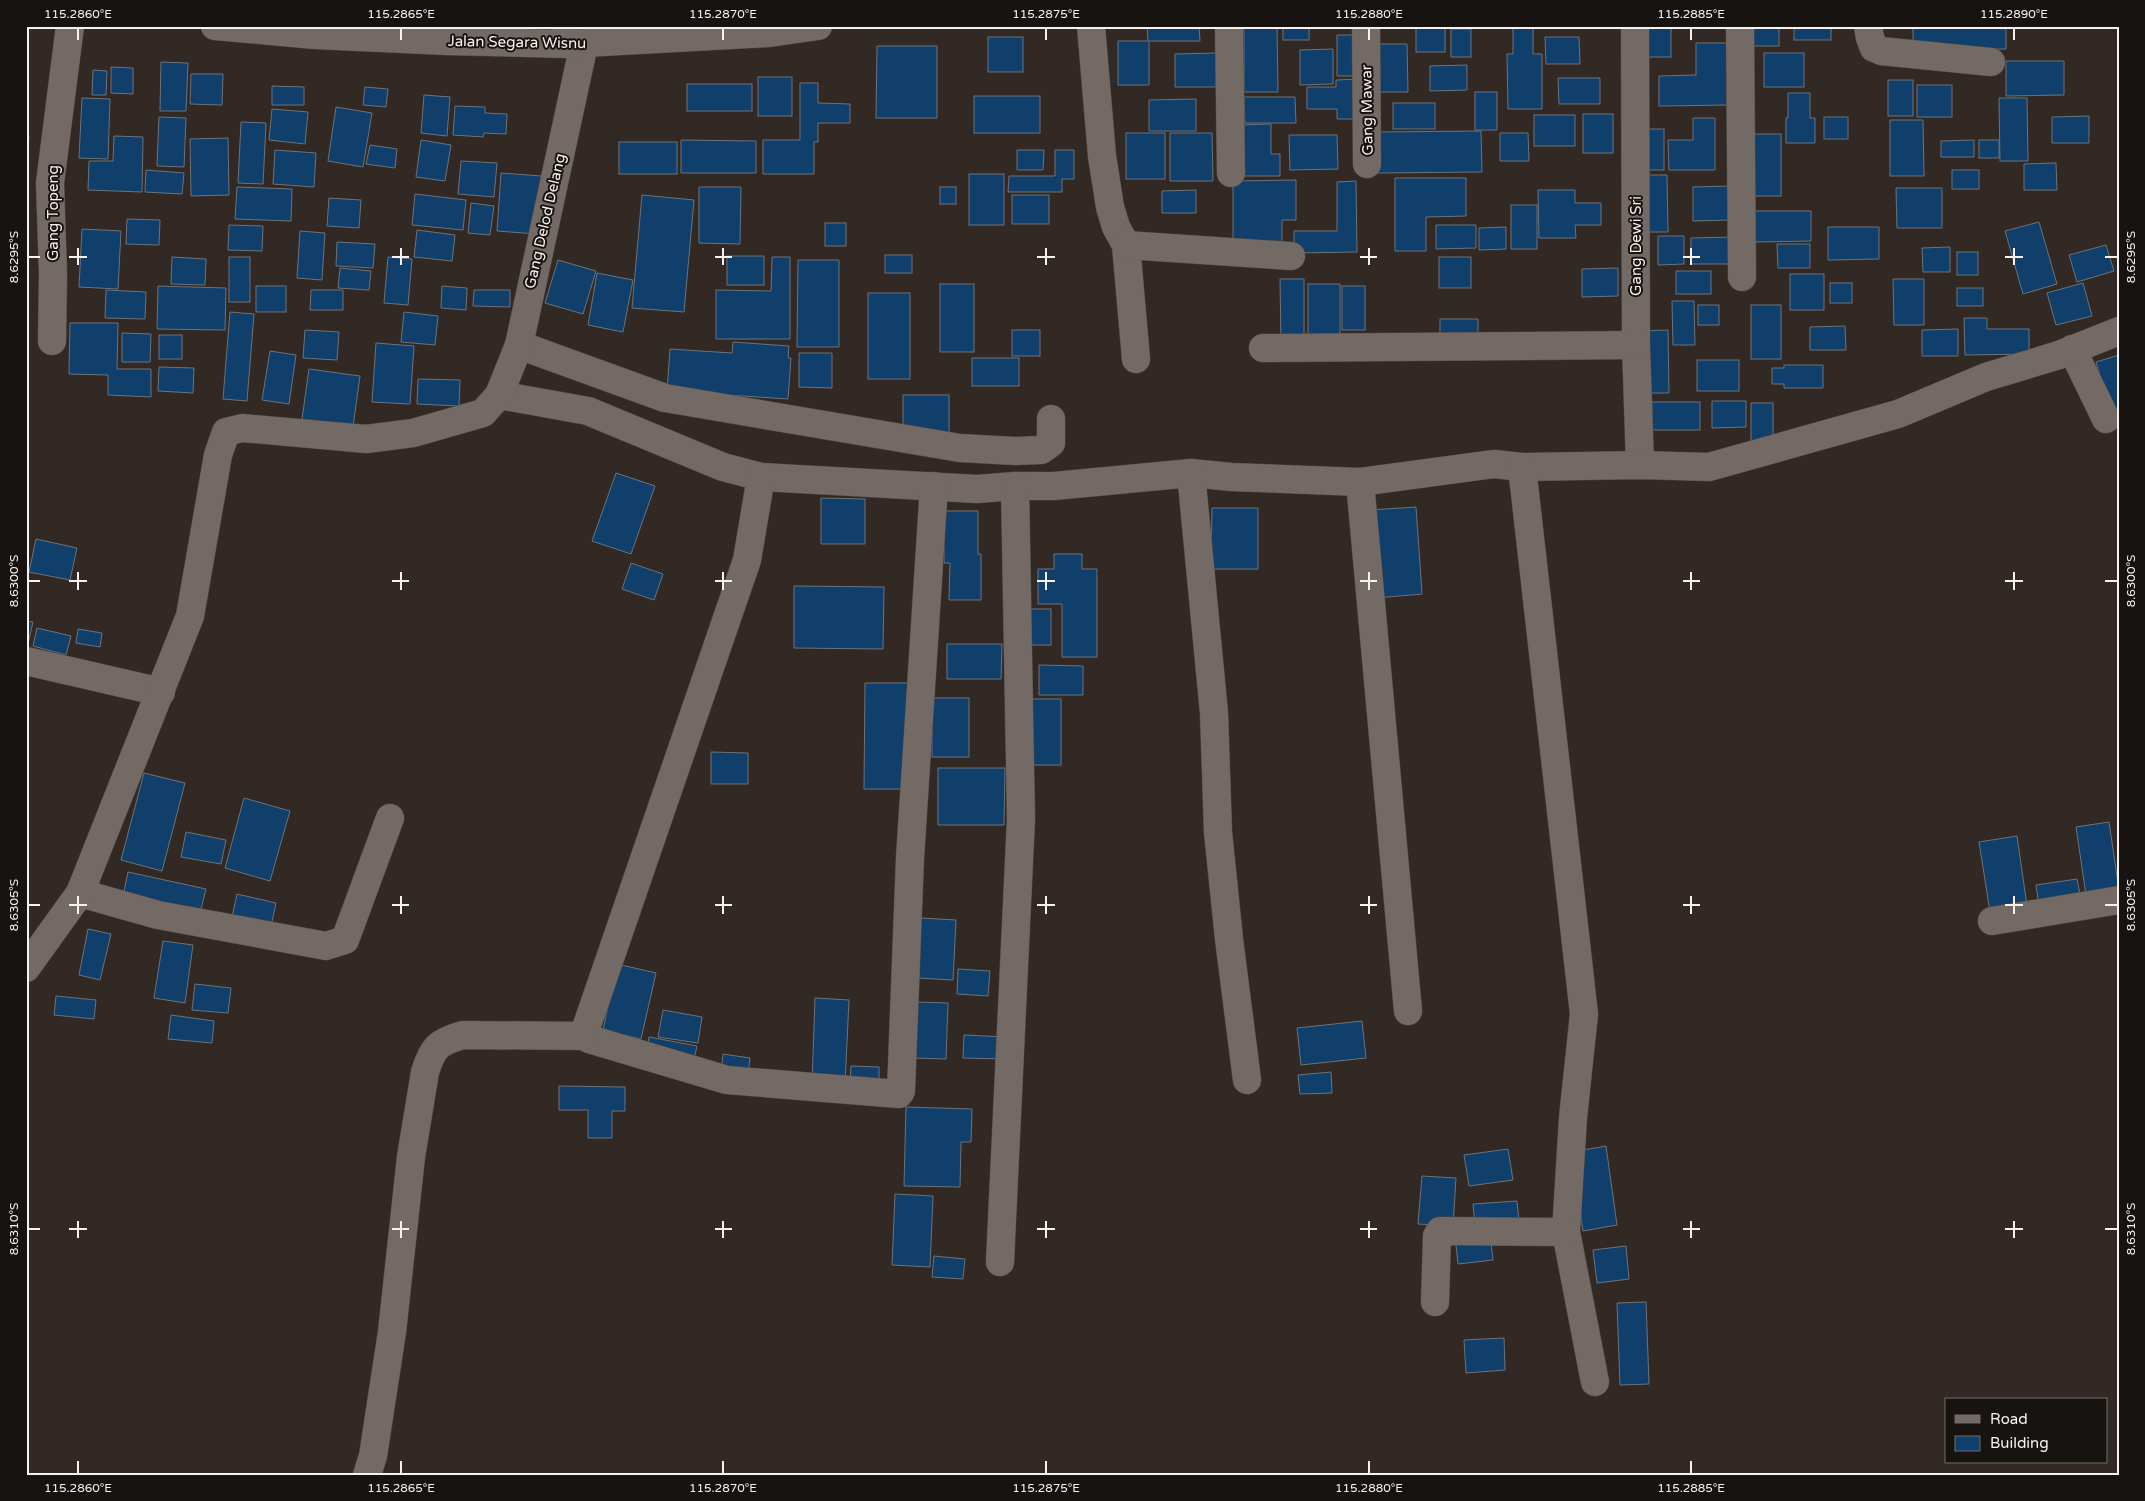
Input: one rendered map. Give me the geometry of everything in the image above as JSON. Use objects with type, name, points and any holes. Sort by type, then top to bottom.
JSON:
[{"type":"street","name":"Gang Topeng","points":[[52,341],[53,274],[50,183],[70,26]]},
{"type":"street","name":"Jalan Segara Wisnu","points":[[216,26],[334,36],[447,41],[769,33],[818,26]]},
{"type":"street","points":[[1092,26],[1102,156],[1110,207],[1116,227],[1126,245],[1136,359]]},
{"type":"street","points":[[1228,26],[1231,173]]},
{"type":"street","name":"Gang Mawar","points":[[1366,26],[1367,164]]},
{"type":"street","name":"Gang Dewi Sri","points":[[1635,26],[1636,345],[1640,465]]},
{"type":"street","points":[[1740,26],[1742,277]]},
{"type":"street","points":[[1868,26],[1874,48],[1881,51],[1991,62]]},
{"type":"street","name":"Gang Delod Delang","points":[[499,395],[519,345],[572,38]]},
{"type":"street","points":[[1126,245],[1291,256]]},
{"type":"street","points":[[26,968],[80,893],[190,616],[218,455],[226,432],[242,428],[366,439],[413,433],[483,413],[499,395],[588,411],[723,467],[761,477],[977,489],[1015,486],[1054,486],[1191,472],[1231,477],[1360,482],[1494,464],[1522,467],[1640,465],[1710,467],[1898,414],[1986,377],[2072,349],[2119,331]]},
{"type":"street","points":[[519,345],[665,398],[960,448],[1015,451],[1041,450],[1051,443],[1051,419]]},
{"type":"street","points":[[1263,348],[1636,345]]},
{"type":"street","points":[[2072,349],[2106,419]]},
{"type":"street","points":[[1522,467],[1584,1014],[1573,1118],[1566,1232],[1595,1382]]},
{"type":"street","points":[[1191,472],[1214,713],[1218,832],[1229,939],[1247,1080]]},
{"type":"street","points":[[586,1036],[586,1028],[746,560],[761,477]]},
{"type":"street","points":[[1360,482],[1408,1012]]},
{"type":"street","points":[[367,1475],[374,1456],[392,1332],[411,1157],[425,1072],[430,1058],[444,1041],[463,1035],[586,1036],[589,1039],[727,1080],[899,1094],[902,1091],[910,858],[934,486]]},
{"type":"street","points":[[1000,1262],[1022,820],[1015,486]]},
{"type":"street","points":[[26,661],[160,692]]},
{"type":"street","points":[[80,893],[158,916],[326,946],[345,940],[390,818]]},
{"type":"street","points":[[1992,921],[2119,900]]},
{"type":"street","points":[[1435,1302],[1437,1236],[1440,1231],[1566,1232]]},
{"type":"building","points":[[1147,26],[1199,26],[1200,41],[1149,41],[1149,85],[1118,85],[1118,41],[1148,41]]},
{"type":"building","points":[[1283,26],[1309,26],[1309,40],[1283,40]]},
{"type":"building","points":[[1416,26],[1445,26],[1445,52],[1416,52]]},
{"type":"building","points":[[1513,26],[1533,26],[1533,54],[1542,54],[1542,109],[1508,109],[1507,54],[1513,54]]},
{"type":"building","points":[[1644,26],[1671,26],[1671,57],[1644,57]]},
{"type":"building","points":[[1747,26],[1779,26],[1779,46],[1747,46]]},
{"type":"building","points":[[1794,26],[1831,26],[1831,40],[1794,40]]},
{"type":"building","points":[[1913,26],[2006,26],[2006,49],[1913,50]]},
{"type":"building","points":[[1244,28],[1277,28],[1278,92],[1244,92]]},
{"type":"building","points":[[1451,29],[1471,29],[1471,57],[1451,57]]},
{"type":"building","points":[[1337,35],[1358,35],[1359,76],[1337,76]]},
{"type":"building","points":[[988,37],[1023,37],[1023,72],[988,72]]},
{"type":"building","points":[[1545,37],[1579,37],[1580,64],[1546,64]]},
{"type":"building","points":[[1696,43],[1729,43],[1730,105],[1659,106],[1659,76],[1696,75]]},
{"type":"building","points":[[1379,44],[1407,44],[1408,92],[1379,92]]},
{"type":"building","points":[[877,46],[937,46],[937,118],[876,118]]},
{"type":"building","points":[[1333,49],[1333,84],[1300,85],[1300,50]]},
{"type":"building","points":[[1216,53],[1216,87],[1175,87],[1175,54]]},
{"type":"building","points":[[1764,53],[1804,53],[1804,87],[1764,87]]},
{"type":"building","points":[[2006,61],[2064,61],[2064,95],[2006,96]]},
{"type":"building","points":[[161,62],[188,63],[186,111],[160,111]]},
{"type":"building","points":[[1467,65],[1467,90],[1430,91],[1430,66]]},
{"type":"building","points":[[111,67],[133,68],[133,94],[111,93]]},
{"type":"building","points":[[93,70],[107,71],[106,95],[92,95]]},
{"type":"building","points":[[191,74],[223,74],[222,105],[190,104]]},
{"type":"building","points":[[758,77],[792,77],[792,116],[758,116]]},
{"type":"building","points":[[1558,78],[1600,78],[1600,104],[1559,104]]},
{"type":"building","points":[[1360,79],[1360,119],[1337,119],[1337,109],[1307,109],[1307,87],[1336,87],[1336,80]]},
{"type":"building","points":[[1888,80],[1913,80],[1913,116],[1888,116]]},
{"type":"building","points":[[800,83],[818,83],[818,103],[850,104],[850,123],[818,123],[818,142],[814,142],[814,174],[763,174],[763,140],[800,140]]},
{"type":"building","points":[[687,84],[752,84],[752,111],[687,111]]},
{"type":"building","points":[[1917,85],[1952,85],[1952,117],[1917,117]]},
{"type":"building","points":[[272,86],[304,87],[304,105],[272,105]]},
{"type":"building","points":[[365,87],[388,89],[386,107],[363,105]]},
{"type":"building","points":[[1475,92],[1497,92],[1497,130],[1475,130]]},
{"type":"building","points":[[1788,93],[1810,93],[1810,118],[1815,118],[1815,143],[1786,143]]},
{"type":"building","points":[[424,95],[450,97],[447,136],[421,133]]},
{"type":"building","points":[[974,96],[1040,96],[1040,133],[974,133]]},
{"type":"building","points":[[1244,97],[1295,97],[1296,123],[1245,123]]},
{"type":"building","points":[[82,98],[110,99],[108,159],[79,158]]},
{"type":"building","points":[[1999,98],[2027,98],[2028,161],[2000,161]]},
{"type":"building","points":[[1196,99],[1196,131],[1149,131],[1149,100]]},
{"type":"building","points":[[1393,103],[1435,103],[1435,129],[1393,129]]},
{"type":"building","points":[[455,106],[485,107],[485,113],[507,114],[506,134],[484,133],[483,137],[453,135]]},
{"type":"building","points":[[336,107],[372,113],[363,167],[328,161]]},
{"type":"building","points":[[272,109],[308,112],[305,144],[269,140]]},
{"type":"building","points":[[1583,114],[1613,114],[1613,153],[1583,153]]},
{"type":"building","points":[[1534,115],[1575,115],[1575,146],[1534,146]]},
{"type":"building","points":[[2089,116],[2089,143],[2052,143],[2052,117]]},
{"type":"building","points":[[159,117],[186,118],[184,167],[157,166]]},
{"type":"building","points":[[1824,117],[1848,117],[1848,139],[1824,139]]},
{"type":"building","points":[[1693,118],[1715,118],[1715,170],[1669,170],[1668,140],[1693,140]]},
{"type":"building","points":[[1890,120],[1923,120],[1924,176],[1890,176]]},
{"type":"building","points":[[241,122],[266,123],[263,184],[238,183]]},
{"type":"building","points":[[1271,124],[1271,154],[1280,154],[1280,176],[1240,176],[1238,125]]},
{"type":"building","points":[[1640,129],[1664,129],[1664,170],[1640,170]]},
{"type":"building","points":[[1481,131],[1482,172],[1377,173],[1376,132]]},
{"type":"building","points":[[1126,133],[1165,133],[1165,179],[1126,179]]},
{"type":"building","points":[[1170,133],[1212,133],[1213,181],[1170,181]]},
{"type":"building","points":[[1500,133],[1528,133],[1529,161],[1500,161]]},
{"type":"building","points":[[1748,134],[1781,134],[1781,196],[1748,196]]},
{"type":"building","points":[[1289,135],[1337,135],[1338,169],[1290,170]]},
{"type":"building","points":[[114,136],[143,137],[142,192],[88,190],[89,161],[113,161]]},
{"type":"building","points":[[26,137],[29,137],[26,166]]},
{"type":"building","points":[[228,138],[229,195],[191,196],[190,139]]},
{"type":"building","points":[[421,140],[451,145],[445,181],[416,177]]},
{"type":"building","points":[[681,140],[756,141],[756,173],[681,173]]},
{"type":"building","points":[[1974,140],[1974,157],[1941,157],[1941,141]]},
{"type":"building","points":[[1979,140],[1999,140],[1999,158],[1979,158]]},
{"type":"building","points":[[619,142],[677,142],[677,174],[619,174]]},
{"type":"building","points":[[370,145],[397,149],[395,168],[366,164]]},
{"type":"building","points":[[275,150],[316,153],[314,187],[273,184]]},
{"type":"building","points":[[1017,150],[1044,150],[1043,170],[1017,170]]},
{"type":"building","points":[[1055,150],[1074,150],[1074,179],[1062,179],[1062,192],[1008,192],[1009,176],[1055,176]]},
{"type":"building","points":[[461,161],[497,163],[494,197],[458,194]]},
{"type":"building","points":[[2056,163],[2057,190],[2024,190],[2024,164]]},
{"type":"building","points":[[146,170],[184,173],[182,194],[145,192]]},
{"type":"building","points":[[1952,170],[1979,170],[1979,189],[1952,189]]},
{"type":"building","points":[[501,173],[541,176],[537,234],[497,231]]},
{"type":"building","points":[[969,174],[1004,174],[1004,225],[969,225]]},
{"type":"building","points":[[1637,175],[1667,175],[1668,232],[1638,232]]},
{"type":"building","points":[[1395,178],[1466,178],[1466,216],[1426,217],[1426,251],[1395,251]]},
{"type":"building","points":[[1296,180],[1296,220],[1282,220],[1282,245],[1233,246],[1233,181]]},
{"type":"building","points":[[1356,181],[1357,252],[1294,253],[1294,231],[1337,231],[1337,182]]},
{"type":"building","points":[[1730,186],[1730,220],[1693,221],[1693,187]]},
{"type":"building","points":[[237,187],[292,189],[291,221],[235,219]]},
{"type":"building","points":[[699,187],[741,187],[740,244],[699,243]]},
{"type":"building","points":[[940,187],[956,187],[956,204],[940,204]]},
{"type":"building","points":[[1896,188],[1942,188],[1942,228],[1897,228]]},
{"type":"building","points":[[1196,190],[1196,213],[1162,213],[1162,191]]},
{"type":"building","points":[[1538,190],[1575,190],[1575,203],[1601,203],[1601,225],[1575,225],[1576,238],[1539,238]]},
{"type":"building","points":[[415,194],[466,200],[463,230],[412,225]]},
{"type":"building","points":[[642,195],[694,200],[684,312],[632,308]]},
{"type":"building","points":[[1012,195],[1049,195],[1049,224],[1012,224]]},
{"type":"building","points":[[329,198],[361,200],[359,228],[327,226]]},
{"type":"building","points":[[471,203],[494,206],[490,235],[468,233]]},
{"type":"building","points":[[1511,205],[1537,205],[1537,249],[1511,249]]},
{"type":"building","points":[[1755,211],[1811,211],[1811,241],[1755,242]]},
{"type":"building","points":[[127,219],[160,220],[159,245],[126,244]]},
{"type":"building","points":[[2039,222],[2057,284],[2023,294],[2005,231]]},
{"type":"building","points":[[825,223],[846,223],[846,246],[825,246]]},
{"type":"building","points":[[229,225],[263,226],[262,251],[228,250]]},
{"type":"building","points":[[1436,225],[1476,225],[1476,248],[1436,249]]},
{"type":"building","points":[[1506,227],[1506,249],[1479,250],[1479,228]]},
{"type":"building","points":[[1828,227],[1879,227],[1879,259],[1828,260]]},
{"type":"building","points":[[82,229],[121,231],[118,289],[79,287]]},
{"type":"building","points":[[417,230],[455,235],[452,261],[414,257]]},
{"type":"building","points":[[300,231],[325,233],[322,280],[297,278]]},
{"type":"building","points":[[1658,236],[1684,236],[1684,264],[1658,265]]},
{"type":"building","points":[[1733,237],[1733,264],[1691,264],[1691,238]]},
{"type":"building","points":[[337,242],[375,244],[373,268],[336,266]]},
{"type":"building","points":[[1777,244],[1810,244],[1810,268],[1778,268]]},
{"type":"building","points":[[2106,245],[2114,271],[2077,282],[2069,255]]},
{"type":"building","points":[[1950,247],[1950,272],[1923,272],[1922,248]]},
{"type":"building","points":[[1957,252],[1978,252],[1978,275],[1957,275]]},
{"type":"building","points":[[885,255],[912,255],[912,273],[885,273]]},
{"type":"building","points":[[727,256],[764,256],[764,285],[727,285]]},
{"type":"building","points":[[172,257],[206,259],[205,285],[171,284]]},
{"type":"building","points":[[229,257],[250,257],[250,302],[229,302]]},
{"type":"building","points":[[388,257],[412,259],[408,305],[384,303]]},
{"type":"building","points":[[772,257],[790,257],[790,339],[716,339],[716,290],[771,291]]},
{"type":"building","points":[[1439,257],[1471,257],[1471,288],[1439,288]]},
{"type":"building","points":[[558,260],[596,271],[583,314],[545,303]]},
{"type":"building","points":[[798,260],[839,260],[839,347],[797,347]]},
{"type":"building","points":[[340,268],[371,271],[369,290],[338,288]]},
{"type":"building","points":[[1618,268],[1618,296],[1582,297],[1582,269]]},
{"type":"building","points":[[1676,271],[1711,271],[1711,294],[1676,294]]},
{"type":"building","points":[[597,273],[633,280],[623,332],[588,325]]},
{"type":"building","points":[[1790,274],[1824,274],[1824,310],[1790,310]]},
{"type":"building","points":[[1280,279],[1304,279],[1304,342],[1281,343]]},
{"type":"building","points":[[1893,279],[1924,279],[1924,325],[1894,325]]},
{"type":"building","points":[[1830,283],[1852,283],[1852,303],[1830,303]]},
{"type":"building","points":[[2083,283],[2092,316],[2056,325],[2047,293]]},
{"type":"building","points":[[940,284],[974,284],[974,352],[940,352]]},
{"type":"building","points":[[1308,284],[1340,284],[1340,344],[1308,344]]},
{"type":"building","points":[[158,286],[226,288],[225,330],[157,329]]},
{"type":"building","points":[[256,286],[286,286],[286,312],[256,312]]},
{"type":"building","points":[[442,286],[467,288],[466,310],[441,308]]},
{"type":"building","points":[[1342,286],[1365,286],[1365,330],[1342,330]]},
{"type":"building","points":[[1957,288],[1983,288],[1983,306],[1957,306]]},
{"type":"building","points":[[106,290],[146,292],[145,319],[105,318]]},
{"type":"building","points":[[311,290],[343,290],[343,310],[310,310]]},
{"type":"building","points":[[474,290],[510,290],[510,307],[473,306]]},
{"type":"building","points":[[868,293],[910,293],[910,379],[868,379]]},
{"type":"building","points":[[1672,301],[1694,301],[1695,345],[1673,345]]},
{"type":"building","points":[[1698,305],[1719,305],[1719,325],[1698,325]]},
{"type":"building","points":[[1751,305],[1781,305],[1781,359],[1751,359]]},
{"type":"building","points":[[230,312],[254,314],[247,401],[223,399]]},
{"type":"building","points":[[404,312],[438,316],[435,345],[401,342]]},
{"type":"building","points":[[1964,318],[1987,318],[1987,329],[2029,329],[2029,354],[1965,355]]},
{"type":"building","points":[[1440,319],[1478,319],[1478,342],[1440,343]]},
{"type":"building","points":[[70,323],[118,323],[117,369],[151,369],[151,397],[108,395],[108,375],[69,374]]},
{"type":"building","points":[[1845,326],[1846,350],[1810,350],[1810,327]]},
{"type":"building","points":[[1958,329],[1958,356],[1922,356],[1922,330]]},
{"type":"building","points":[[305,330],[339,332],[337,360],[303,358]]},
{"type":"building","points":[[1012,330],[1040,330],[1040,356],[1012,356]]},
{"type":"building","points":[[1668,330],[1669,393],[1638,393],[1638,331]]},
{"type":"building","points":[[122,333],[151,334],[150,362],[122,362]]},
{"type":"building","points":[[159,335],[182,335],[182,359],[159,359]]},
{"type":"building","points":[[733,342],[789,346],[788,358],[791,358],[788,399],[667,391],[670,349],[732,353]]},
{"type":"building","points":[[376,343],[414,346],[410,404],[372,402]]},
{"type":"building","points":[[270,351],[296,355],[289,404],[262,400]]},
{"type":"building","points":[[799,353],[832,353],[832,388],[799,387]]},
{"type":"building","points":[[2119,355],[2119,416],[2112,418],[2096,362]]},
{"type":"building","points":[[972,358],[1019,358],[1019,386],[972,386]]},
{"type":"building","points":[[1697,360],[1739,360],[1739,391],[1697,391]]},
{"type":"building","points":[[1784,365],[1823,365],[1823,388],[1784,388],[1784,384],[1772,384],[1772,368],[1784,368]]},
{"type":"building","points":[[159,367],[194,368],[193,393],[158,391]]},
{"type":"building","points":[[309,369],[360,376],[353,427],[302,419]]},
{"type":"building","points":[[418,379],[460,380],[459,406],[417,404]]},
{"type":"building","points":[[903,395],[949,395],[949,432],[903,432]]},
{"type":"building","points":[[1712,401],[1746,401],[1746,427],[1712,428]]},
{"type":"building","points":[[1652,402],[1700,402],[1700,430],[1652,430]]},
{"type":"building","points":[[1751,403],[1773,403],[1773,441],[1751,441]]},
{"type":"building","points":[[616,473],[655,486],[631,554],[592,541]]},
{"type":"building","points":[[821,498],[865,499],[865,544],[821,544]]},
{"type":"building","points":[[1416,507],[1422,594],[1376,598],[1370,510]]},
{"type":"building","points":[[1212,508],[1258,508],[1258,569],[1211,569]]},
{"type":"building","points":[[944,511],[978,511],[978,554],[981,554],[981,600],[949,600],[950,563],[944,563]]},
{"type":"building","points":[[36,539],[77,548],[70,580],[29,572]]},
{"type":"building","points":[[1054,554],[1082,554],[1082,569],[1097,569],[1097,657],[1062,657],[1062,604],[1038,604],[1038,569],[1054,569]]},
{"type":"building","points":[[631,563],[663,574],[654,600],[622,589]]},
{"type":"building","points":[[794,586],[884,587],[883,649],[794,648]]},
{"type":"building","points":[[1026,609],[1051,609],[1051,645],[1026,645]]},
{"type":"building","points":[[26,621],[33,622],[26,652]]},
{"type":"building","points":[[37,628],[71,636],[66,655],[33,646]]},
{"type":"building","points":[[78,629],[102,633],[100,647],[76,643]]},
{"type":"building","points":[[947,644],[1002,644],[1001,679],[947,679]]},
{"type":"building","points":[[1039,665],[1083,666],[1083,695],[1039,695]]},
{"type":"building","points":[[865,683],[914,683],[913,789],[864,789]]},
{"type":"building","points":[[932,698],[969,698],[969,757],[932,757]]},
{"type":"building","points":[[1026,699],[1061,699],[1061,765],[1026,765]]},
{"type":"building","points":[[711,752],[748,753],[748,784],[711,784]]},
{"type":"building","points":[[938,768],[1005,768],[1004,825],[938,825]]},
{"type":"building","points":[[144,773],[185,783],[162,871],[121,860]]},
{"type":"building","points":[[244,798],[290,811],[270,881],[225,868]]},
{"type":"building","points":[[2109,822],[2119,890],[2086,895],[2076,827]]},
{"type":"building","points":[[186,832],[226,840],[221,864],[181,857]]},
{"type":"building","points":[[2017,836],[2027,906],[1990,912],[1979,842]]},
{"type":"building","points":[[128,872],[206,889],[199,917],[122,901]]},
{"type":"building","points":[[2077,879],[2081,899],[2039,906],[2036,885]]},
{"type":"building","points":[[237,894],[276,903],[270,931],[231,922]]},
{"type":"building","points":[[921,918],[956,920],[953,980],[918,978]]},
{"type":"building","points":[[88,929],[111,934],[100,980],[79,975]]},
{"type":"building","points":[[163,941],[193,945],[185,1003],[154,998]]},
{"type":"building","points":[[617,964],[656,973],[641,1039],[603,1030]]},
{"type":"building","points":[[958,969],[990,971],[988,996],[957,994]]},
{"type":"building","points":[[195,984],[231,988],[228,1013],[192,1010]]},
{"type":"building","points":[[56,996],[96,1000],[94,1019],[54,1015]]},
{"type":"building","points":[[815,998],[849,1000],[845,1085],[812,1084]]},
{"type":"building","points":[[916,1002],[948,1003],[946,1059],[914,1058]]},
{"type":"building","points":[[663,1010],[702,1017],[698,1043],[658,1037]]},
{"type":"building","points":[[171,1015],[214,1021],[212,1043],[168,1039]]},
{"type":"building","points":[[1362,1021],[1366,1058],[1301,1065],[1297,1028]]},
{"type":"building","points":[[964,1035],[1007,1037],[1006,1059],[963,1058]]},
{"type":"building","points":[[649,1037],[697,1046],[693,1064],[646,1054]]},
{"type":"building","points":[[723,1054],[750,1058],[748,1074],[721,1071]]},
{"type":"building","points":[[851,1066],[879,1067],[879,1087],[850,1085]]},
{"type":"building","points":[[1331,1072],[1332,1093],[1300,1094],[1298,1075]]},
{"type":"building","points":[[559,1086],[625,1087],[625,1111],[612,1111],[612,1138],[588,1138],[588,1110],[559,1110]]},
{"type":"building","points":[[906,1107],[972,1109],[971,1142],[961,1142],[960,1187],[904,1186]]},
{"type":"building","points":[[1606,1146],[1617,1225],[1583,1231],[1572,1152]]},
{"type":"building","points":[[1508,1149],[1513,1180],[1469,1186],[1464,1155]]},
{"type":"building","points":[[1422,1176],[1456,1178],[1453,1226],[1418,1224]]},
{"type":"building","points":[[895,1194],[933,1196],[930,1267],[892,1265]]},
{"type":"building","points":[[1517,1201],[1519,1222],[1475,1225],[1473,1204]]},
{"type":"building","points":[[1490,1233],[1493,1260],[1458,1264],[1455,1236]]},
{"type":"building","points":[[1626,1246],[1629,1279],[1597,1283],[1593,1250]]},
{"type":"building","points":[[934,1256],[965,1259],[963,1279],[932,1277]]},
{"type":"building","points":[[1646,1302],[1649,1384],[1620,1385],[1617,1303]]},
{"type":"building","points":[[1504,1338],[1505,1370],[1466,1373],[1464,1340]]}]
